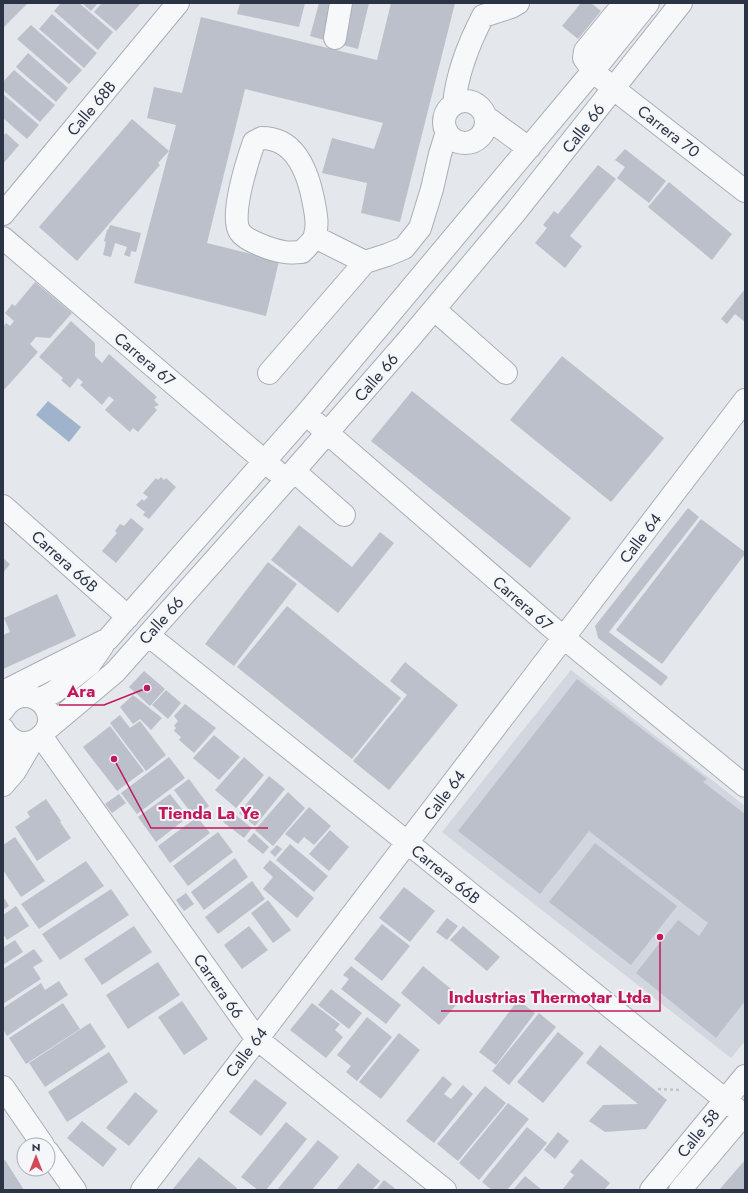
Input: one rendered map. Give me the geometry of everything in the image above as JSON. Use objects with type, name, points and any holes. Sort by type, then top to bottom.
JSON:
[{"type":"street","name":"Calle 68B","points":[[3,214],[178,3]]},
{"type":"street","points":[[335,38],[341,3]]},
{"type":"street","points":[[454,104],[456,86],[463,63],[484,9],[511,7],[518,3]]},
{"type":"street","name":"Calle 66","points":[[16,751],[116,672],[227,548],[409,339],[514,214],[681,3]]},
{"type":"street","name":"Calle 66","points":[[5,700],[108,639],[266,462],[386,321],[490,194],[594,71],[647,4]]},
{"type":"street","name":"Carrera 70","points":[[594,71],[614,89],[745,191]]},
{"type":"street","points":[[460,101],[474,102],[484,111],[485,126],[476,140],[463,143],[452,138],[447,132],[445,126],[446,113],[454,104],[460,101]]},
{"type":"street","points":[[485,126],[523,144],[525,153]]},
{"type":"street","points":[[269,373],[365,262],[387,256],[404,248],[420,228],[447,132]]},
{"type":"street","points":[[262,138],[272,138],[295,155],[304,168],[313,195],[317,222],[315,237],[302,252],[284,253],[251,242],[239,232],[236,220],[243,173],[254,142],[262,138]]},
{"type":"street","points":[[490,194],[514,214]]},
{"type":"street","points":[[315,237],[365,262]]},
{"type":"street","name":"Carrera 67","points":[[3,238],[266,462],[290,475],[344,515]]},
{"type":"street","points":[[434,309],[506,373]]},
{"type":"street","points":[[386,321],[409,339]]},
{"type":"street","name":"Calle 64","points":[[142,1190],[256,1038],[408,843],[745,400]]},
{"type":"street","name":"Carrera 67","points":[[306,414],[564,638],[745,786]]},
{"type":"street","name":"Carrera 66B","points":[[3,506],[128,617]]},
{"type":"street","points":[[204,530],[227,548]]},
{"type":"street","name":"Carrera 66B","points":[[148,635],[725,1100],[745,1114]]},
{"type":"street","points":[[40,700],[54,692],[90,664],[108,639]]},
{"type":"street","points":[[5,700],[12,700],[19,696],[32,697],[40,700],[48,715],[16,751]]},
{"type":"street","name":"Carrera 66","points":[[16,751],[256,1038],[445,1190]]},
{"type":"street","name":"Calle 58","points":[[651,1190],[743,1080]]},
{"type":"street","points":[[3,1087],[37,1137]]},
{"type":"street","name":"Calle 58","points":[[680,1190],[745,1114]]},
{"type":"street","points":[[56,1163],[75,1190]]},
{"type":"shaded area","points":[[571,670],[745,806],[745,1041],[731,1058],[442,832]]},
{"type":"water","points":[[48,401],[81,427],[69,442],[36,415]]},
{"type":"building","points":[[3,3],[28,3],[3,28]]},
{"type":"building","points":[[61,3],[79,3],[113,32],[98,50],[54,11]]},
{"type":"building","points":[[82,3],[98,3],[91,11]]},
{"type":"building","points":[[102,3],[141,3],[116,31],[94,12]]},
{"type":"building","points":[[240,3],[305,3],[299,27],[237,14]]},
{"type":"building","points":[[319,3],[334,5],[324,40],[310,36]]},
{"type":"building","points":[[353,3],[369,3],[358,49],[343,45]]},
{"type":"building","points":[[391,3],[455,3],[400,222],[361,213],[367,183],[322,173],[332,138],[374,149],[383,123],[245,89],[207,243],[279,261],[266,316],[134,283],[176,125],[147,118],[154,87],[182,93],[201,17],[377,60]]},
{"type":"building","points":[[581,3],[591,3],[601,11],[578,39],[562,26]]},
{"type":"building","points":[[52,14],[97,53],[84,68],[39,29]]},
{"type":"building","points":[[31,25],[82,70],[69,84],[17,39]]},
{"type":"building","points":[[28,53],[68,88],[56,102],[16,67]]},
{"type":"building","points":[[14,70],[55,105],[40,122],[3,90],[3,82]]},
{"type":"building","points":[[3,94],[39,125],[27,139],[3,118]]},
{"type":"building","points":[[132,119],[169,151],[158,163],[160,165],[77,261],[39,227]]},
{"type":"building","points":[[6,133],[19,145],[3,164],[3,136]]},
{"type":"building","points":[[625,149],[666,181],[649,203],[617,178],[625,167],[615,160]]},
{"type":"building","points":[[598,165],[616,179],[570,236],[582,246],[565,268],[535,243],[547,228],[543,225],[554,211],[558,214]]},
{"type":"building","points":[[669,182],[732,234],[712,260],[648,207]]},
{"type":"building","points":[[110,225],[141,233],[136,252],[131,251],[130,257],[124,255],[127,247],[115,243],[111,257],[103,255],[106,242],[104,241]]},
{"type":"building","points":[[35,282],[72,313],[50,338],[36,337],[30,344],[38,352],[3,391],[3,327],[6,323],[10,326],[14,321],[5,313],[12,304],[15,306]]},
{"type":"building","points":[[745,289],[745,322],[735,314],[727,324],[721,319]]},
{"type":"building","points":[[71,321],[95,343],[95,356],[102,363],[109,354],[157,397],[154,400],[159,405],[154,407],[157,410],[138,432],[133,428],[130,432],[105,410],[114,400],[109,396],[102,405],[80,385],[83,382],[78,378],[70,388],[61,380],[63,378],[39,357]]},
{"type":"building","points":[[562,356],[664,438],[611,502],[510,420]]},
{"type":"building","points":[[412,391],[571,518],[530,568],[371,441]]},
{"type":"building","points":[[161,477],[164,480],[166,478],[176,487],[149,519],[143,515],[145,512],[136,505],[142,499],[144,501],[148,497],[143,493],[156,478],[158,480]]},
{"type":"building","points":[[688,508],[699,517],[609,632],[668,677],[661,686],[598,638],[595,626]]},
{"type":"building","points":[[131,518],[144,529],[116,563],[102,551],[117,533],[115,531],[120,524],[124,526]]},
{"type":"building","points":[[701,519],[745,552],[745,554],[662,664],[616,630]]},
{"type":"building","points":[[299,525],[352,567],[380,532],[394,543],[338,613],[271,560]]},
{"type":"building","points":[[3,558],[10,564],[3,573]]},
{"type":"building","points":[[268,562],[297,584],[234,666],[205,644]]},
{"type":"building","points":[[57,594],[76,636],[3,669],[3,635],[10,632],[4,618]]},
{"type":"building","points":[[287,606],[401,698],[352,759],[237,667]]},
{"type":"building","points":[[405,662],[458,705],[389,790],[353,761],[407,695],[390,681]]},
{"type":"building","points":[[144,671],[165,689],[150,706],[129,687]]},
{"type":"building","points":[[577,679],[707,779],[703,782],[745,814],[745,1001],[716,1038],[636,973],[678,920],[699,936],[708,923],[589,831],[540,894],[458,831]]},
{"type":"building","points":[[166,690],[181,703],[168,719],[152,705]]},
{"type":"building","points":[[133,695],[162,718],[151,730],[140,719],[133,724],[120,707]]},
{"type":"building","points":[[185,704],[216,728],[194,753],[179,740],[181,737],[174,731],[176,728],[174,726],[178,721],[174,716]]},
{"type":"building","points":[[120,715],[130,728],[140,721],[166,755],[146,771],[110,723]]},
{"type":"building","points":[[110,726],[144,771],[117,791],[83,747]]},
{"type":"building","points":[[214,735],[240,757],[219,780],[193,758]]},
{"type":"building","points":[[169,757],[185,778],[137,814],[121,793]]},
{"type":"building","points":[[244,757],[264,775],[236,808],[215,790]]},
{"type":"building","points":[[269,776],[285,789],[255,826],[239,813]]},
{"type":"building","points":[[189,779],[209,806],[194,817],[174,790]]},
{"type":"building","points":[[288,792],[305,808],[273,846],[255,830]]},
{"type":"building","points":[[119,794],[126,803],[112,813],[105,804]]},
{"type":"building","points":[[170,794],[188,817],[156,842],[138,817]]},
{"type":"building","points":[[46,799],[71,838],[37,861],[15,827],[30,817],[27,812]]},
{"type":"building","points":[[309,807],[331,826],[314,845],[304,837],[298,844],[285,834]]},
{"type":"building","points":[[232,812],[252,828],[244,838],[223,822]]},
{"type":"building","points":[[197,817],[210,833],[170,863],[158,846]]},
{"type":"building","points":[[330,830],[349,847],[329,871],[309,854]]},
{"type":"building","points":[[218,832],[233,852],[188,886],[173,866]]},
{"type":"building","points":[[254,833],[269,847],[263,854],[247,841]]},
{"type":"building","points":[[15,837],[45,881],[21,897],[3,870],[3,845]]},
{"type":"building","points":[[595,843],[677,906],[631,965],[549,902]]},
{"type":"building","points":[[290,844],[328,876],[314,892],[276,860]]},
{"type":"building","points":[[277,845],[282,849],[275,857],[270,852]]},
{"type":"building","points":[[235,858],[248,877],[204,910],[191,892]]},
{"type":"building","points":[[270,860],[314,898],[297,918],[263,889],[273,877],[263,868]]},
{"type":"building","points":[[86,861],[104,886],[39,929],[21,904]]},
{"type":"building","points":[[252,881],[265,899],[218,934],[205,917]]},
{"type":"building","points":[[404,887],[435,911],[410,942],[379,918]]},
{"type":"building","points":[[111,889],[129,915],[60,960],[42,934]]},
{"type":"building","points":[[186,893],[194,904],[184,911],[176,900]]},
{"type":"building","points":[[3,896],[9,906],[3,910]]},
{"type":"building","points":[[268,900],[291,930],[273,943],[251,913]]},
{"type":"building","points":[[16,906],[29,926],[7,940],[3,934],[3,915]]},
{"type":"building","points":[[447,918],[458,926],[447,940],[436,932]]},
{"type":"building","points":[[382,924],[410,946],[382,981],[354,959]]},
{"type":"building","points":[[134,926],[152,952],[102,985],[84,959]]},
{"type":"building","points":[[249,926],[268,950],[242,969],[224,945]]},
{"type":"building","points":[[463,926],[500,957],[487,971],[450,940]]},
{"type":"building","points":[[15,940],[23,952],[3,965],[3,945],[4,947]]},
{"type":"building","points":[[34,949],[43,961],[33,967],[41,979],[3,1004],[3,969]]},
{"type":"building","points":[[158,962],[180,995],[128,1029],[106,995]]},
{"type":"building","points":[[351,966],[401,1005],[386,1024],[341,989],[349,979],[343,975]]},
{"type":"building","points":[[423,966],[462,998],[439,1025],[401,993]]},
{"type":"building","points":[[59,981],[68,995],[7,1036],[3,1029],[3,1008],[41,983],[45,990]]},
{"type":"building","points":[[331,989],[362,1013],[349,1029],[318,1005]]},
{"type":"building","points":[[518,1000],[535,1013],[496,1065],[479,1052]]},
{"type":"building","points":[[182,1001],[208,1039],[184,1055],[158,1017]]},
{"type":"building","points":[[63,1003],[80,1029],[26,1064],[9,1038]]},
{"type":"building","points":[[312,1003],[340,1024],[335,1030],[343,1037],[326,1058],[290,1030]]},
{"type":"building","points":[[539,1013],[556,1027],[509,1085],[492,1071]]},
{"type":"building","points":[[367,1017],[392,1037],[357,1081],[346,1072],[351,1066],[337,1055]]},
{"type":"building","points":[[90,1023],[106,1047],[45,1087],[29,1063]]},
{"type":"building","points":[[558,1032],[584,1053],[543,1103],[517,1082]]},
{"type":"building","points":[[399,1033],[420,1050],[381,1099],[359,1082]]},
{"type":"building","points":[[600,1045],[667,1100],[646,1129],[605,1132],[589,1121],[603,1105],[638,1104],[586,1063]]},
{"type":"building","points":[[109,1052],[128,1082],[67,1122],[48,1092]]},
{"type":"building","points":[[443,1076],[452,1084],[444,1094],[451,1099],[463,1085],[473,1094],[434,1143],[406,1121]]},
{"type":"building","points":[[255,1079],[287,1103],[261,1136],[229,1112]]},
{"type":"building","points":[[485,1086],[506,1103],[458,1161],[437,1144]]},
{"type":"building","points":[[135,1092],[158,1111],[129,1146],[106,1128]]},
{"type":"building","points":[[508,1103],[529,1119],[479,1180],[459,1163]]},
{"type":"building","points":[[82,1121],[117,1149],[103,1167],[67,1138]]},
{"type":"building","points":[[286,1122],[307,1139],[266,1190],[258,1190],[241,1177]]},
{"type":"building","points":[[527,1127],[547,1143],[507,1190],[492,1190],[482,1182]]},
{"type":"building","points":[[558,1132],[569,1141],[555,1159],[544,1150]]},
{"type":"building","points":[[318,1140],[339,1157],[312,1190],[277,1190]]},
{"type":"building","points":[[199,1157],[237,1188],[236,1190],[172,1190]]},
{"type":"building","points":[[581,1159],[610,1183],[604,1190],[562,1190],[574,1175],[570,1172]]},
{"type":"building","points":[[5,1160],[24,1190],[3,1190],[3,1161]]},
{"type":"building","points":[[745,1160],[745,1190],[719,1190]]},
{"type":"building","points":[[358,1163],[380,1181],[372,1190],[336,1190]]},
{"type":"building","points":[[525,1176],[542,1190],[513,1190]]},
{"type":"building","points":[[384,1180],[397,1190],[376,1190]]},
{"type":"place","name":"Ara","points":[[147,688]]},
{"type":"place","name":"Tienda La Ye","points":[[114,759]]},
{"type":"place","name":"Industrias Thermotar Ltda","points":[[660,937]]}]
